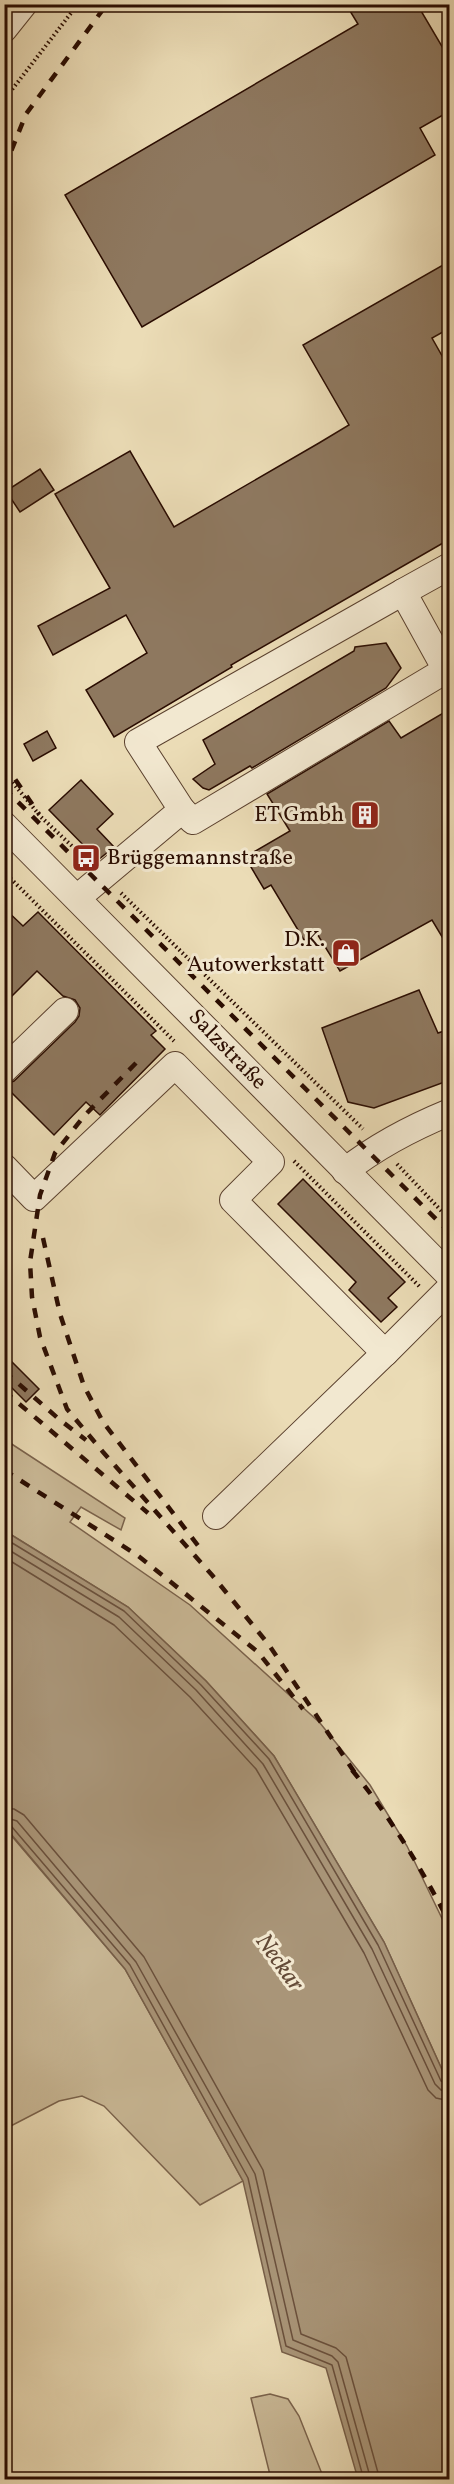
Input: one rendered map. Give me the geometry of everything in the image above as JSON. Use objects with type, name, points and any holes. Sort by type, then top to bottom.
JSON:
[{"type":"street","points":[[4,30],[24,4]]},
{"type":"street","points":[[403,592],[446,670],[193,822],[182,810],[138,742],[403,592],[450,566]]},
{"type":"street","points":[[78,898],[182,810]]},
{"type":"street","name":"Salzstraße","points":[[4,825],[450,1276]]},
{"type":"street","points":[[4,1070],[65,1011]]},
{"type":"street","points":[[4,1167],[34,1198],[175,1065],[271,1162],[233,1200],[385,1353]]},
{"type":"street","points":[[345,1171],[379,1146],[410,1128],[450,1112]]},
{"type":"street","points":[[216,1516],[450,1288]]},
{"type":"path","points":[[4,100],[78,4]]},
{"type":"path","points":[[4,772],[41,817],[104,875],[379,1146],[450,1220]]},
{"type":"shaded area","points":[[4,1439],[125,1518],[121,1530],[81,1507],[70,1522],[190,1605],[320,1723],[370,1785],[407,1846],[449,1933],[449,2085],[384,1942],[274,1756],[206,1681],[128,1607],[5,1531]]},
{"type":"shaded area","points":[[4,1827],[125,1969],[243,2181],[200,2205],[104,2106],[82,2096],[59,2101],[5,2129]]},
{"type":"shaded area","points":[[270,2394],[288,2399],[299,2416],[324,2479],[271,2479],[251,2398]]},
{"type":"water","name":"Neckar","points":[[5,1531],[128,1607],[206,1681],[274,1756],[384,1942],[449,2085],[449,2479],[358,2479],[326,2368],[282,2352],[243,2181],[125,1969],[5,1827]]},
{"type":"building","points":[[361,4],[417,4],[450,60],[450,111],[420,128],[435,155],[142,327],[65,195],[358,24],[350,11]]},
{"type":"building","points":[[450,261],[450,328],[432,338],[450,370],[450,539],[231,665],[232,667],[114,737],[86,690],[147,653],[126,615],[53,655],[38,626],[110,588],[55,494],[130,451],[174,527],[319,443],[349,425],[303,345]]},
{"type":"building","points":[[40,469],[54,490],[20,512],[6,491]]},
{"type":"building","points":[[386,643],[401,668],[386,688],[252,768],[250,766],[209,790],[193,779],[215,764],[203,740],[354,651],[355,647]]},
{"type":"building","name":"ET Gmbh","points":[[450,709],[450,950],[432,920],[340,971],[316,932],[304,940],[271,885],[264,889],[245,857],[290,831],[267,794],[389,721],[401,738]]},
{"type":"building","points":[[47,731],[56,748],[33,761],[24,744]]},
{"type":"building","points":[[81,780],[113,814],[97,829],[114,847],[98,860],[49,810]]},
{"type":"building","points":[[4,908],[23,926],[38,912],[156,1031],[151,1035],[165,1049],[100,1115],[86,1102],[54,1135],[4,1085],[14,1081],[75,1022],[80,1008],[75,1000],[63,996],[37,971],[4,1004]]},
{"type":"building","points":[[419,990],[438,1033],[450,1029],[450,1080],[374,1108],[348,1102],[322,1028]]},
{"type":"building","points":[[303,1179],[405,1282],[388,1298],[397,1307],[381,1322],[349,1290],[356,1282],[278,1204]]},
{"type":"building","points":[[4,1354],[39,1389],[26,1402],[4,1380]]},
{"type":"railway","points":[[4,169],[26,114],[107,4]]},
{"type":"railway","points":[[4,763],[39,814]]},
{"type":"railway","points":[[4,788],[450,1233]]},
{"type":"railway","points":[[136,1063],[84,1116],[55,1153],[40,1195],[30,1262],[32,1297],[40,1337],[67,1409],[212,1575],[269,1645],[357,1776]]},
{"type":"railway","points":[[43,1238],[60,1314],[84,1386],[103,1422],[203,1552]]},
{"type":"railway","points":[[4,1371],[86,1440]]},
{"type":"railway","points":[[4,1391],[148,1513]]},
{"type":"railway","points":[[4,1470],[137,1555],[258,1652],[303,1709]]},
{"type":"railway","points":[[352,1770],[405,1844],[450,1924]]},
{"type":"place","name":"ET Gmbh","points":[[365,815]]},
{"type":"place","name":"Brüggemannstraße","points":[[86,858]]},
{"type":"place","name":"D.K. Autowerkstatt","points":[[346,953]]}]
